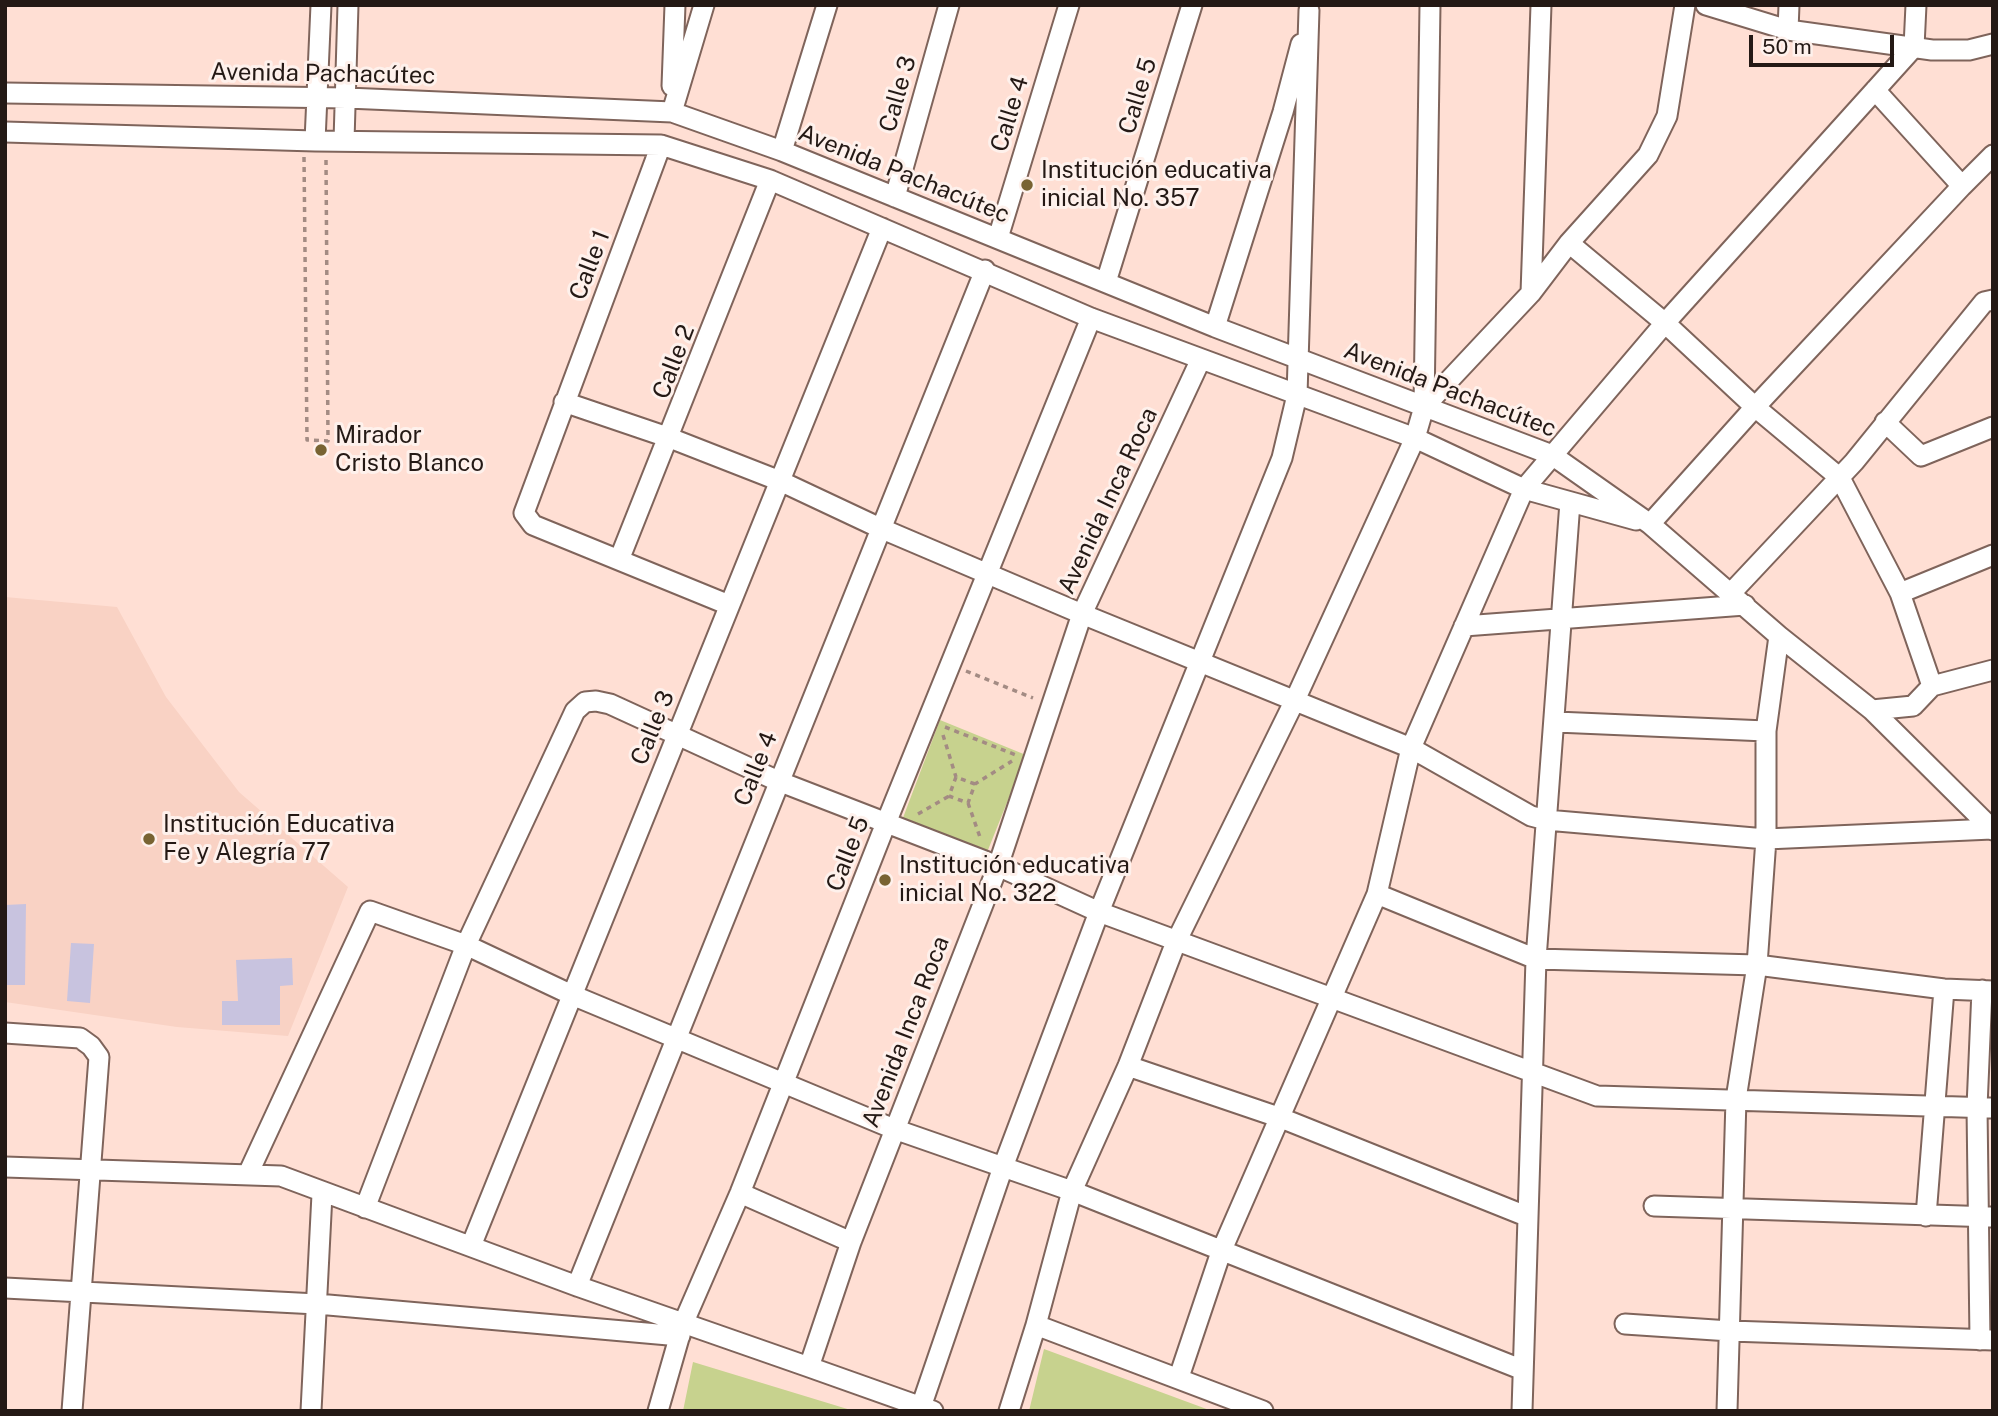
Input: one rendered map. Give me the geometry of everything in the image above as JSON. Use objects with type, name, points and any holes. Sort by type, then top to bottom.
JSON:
[{"type":"street","points":[[321,5],[317,98],[322,141]]},
{"type":"street","points":[[322,141],[347,98],[348,5]]},
{"type":"street","points":[[672,112],[675,5]]},
{"type":"street","points":[[672,112],[704,5]]},
{"type":"street","points":[[782,151],[827,5]]},
{"type":"street","name":"Calle 3","points":[[895,197],[949,5]]},
{"type":"street","name":"Calle 4","points":[[998,238],[1069,5]]},
{"type":"street","name":"Calle 5","points":[[1106,282],[1192,5]]},
{"type":"street","points":[[1009,1411],[1036,1325],[1072,1191],[1128,1066],[1176,942],[1295,700],[1415,438],[1424,407],[1430,5]]},
{"type":"street","points":[[1531,293],[1541,5]]},
{"type":"street","points":[[1424,407],[1531,293],[1569,243],[1648,155],[1667,116],[1685,5]]},
{"type":"street","points":[[1706,5],[1788,30],[1947,51],[1993,44]]},
{"type":"street","points":[[1788,30],[1789,5]]},
{"type":"street","points":[[1179,1377],[1221,1252],[1377,894],[1411,748],[1524,489],[1665,323],[1914,47],[1916,5]]},
{"type":"street","points":[[1215,327],[1283,112],[1310,8]]},
{"type":"street","points":[[5,1167],[91,1172],[281,1176],[322,1194],[577,1286],[681,1330],[809,1367],[927,1409],[1003,1167],[1099,912],[1282,458],[1297,395],[1310,8]]},
{"type":"street","points":[[1875,90],[1962,186]]},
{"type":"street","name":"Avenida Pachacútec","points":[[5,93],[347,98],[672,112],[782,151],[1215,327],[1299,356],[1424,407],[1552,454],[1650,524],[1739,598],[1779,636],[1872,710],[1992,829]]},
{"type":"street","points":[[5,132],[322,141],[661,145],[770,180],[985,270],[1091,318],[1415,438],[1524,489],[1650,524],[1755,407],[1993,155]]},
{"type":"street","name":"Calle 1","points":[[619,560],[533,525],[524,513],[661,145]]},
{"type":"street","name":"Calle 2","points":[[619,560],[670,438],[770,180]]},
{"type":"street","name":"Calle 3","points":[[471,1246],[882,228]]},
{"type":"street","points":[[1569,243],[1665,323],[1755,407],[1840,478],[1900,593],[1933,686]]},
{"type":"street","name":"Calle 4","points":[[577,1286],[985,270]]},
{"type":"street","points":[[1464,626],[1739,598],[1990,296]]},
{"type":"street","name":"Calle 5","points":[[658,1411],[681,1330],[785,1083],[886,823],[1091,318]]},
{"type":"street","name":"Avenida Inca Roca","points":[[809,1367],[851,1242],[998,866],[1082,614],[1200,360]]},
{"type":"street","points":[[564,402],[670,438],[780,481],[880,528],[1082,614],[1411,748],[1531,816],[1546,821],[1766,839],[1992,829]]},
{"type":"street","points":[[1885,422],[1921,456],[1993,427]]},
{"type":"street","points":[[1522,1411],[1536,959],[1556,722],[1570,502]]},
{"type":"street","points":[[1900,593],[1993,555]]},
{"type":"street","points":[[619,560],[729,605]]},
{"type":"street","points":[[1727,1411],[1737,1099],[1757,965],[1766,839],[1766,731],[1779,636]]},
{"type":"street","points":[[1872,710],[1913,706],[1933,686],[1993,670]]},
{"type":"street","points":[[365,1208],[466,945],[575,711],[585,702],[610,704],[778,780],[998,866],[1099,912],[1176,942],[1597,1096],[1985,1107]]},
{"type":"street","points":[[1556,722],[1766,731]]},
{"type":"street","points":[[1377,894],[1536,959],[1757,965],[1944,989],[1988,991],[1985,1107],[1986,1340],[1730,1331],[1625,1324]]},
{"type":"street","points":[[248,1174],[370,911],[466,945],[572,995],[894,1129],[1072,1191],[1523,1370]]},
{"type":"street","points":[[1926,1216],[1944,989]]},
{"type":"street","points":[[5,1033],[80,1038],[91,1046],[99,1057],[72,1411]]},
{"type":"street","points":[[1128,1066],[1281,1118],[1526,1216]]},
{"type":"street","points":[[740,1193],[851,1242]]},
{"type":"street","points":[[311,1411],[322,1194]]},
{"type":"street","points":[[1654,1206],[1985,1217]]},
{"type":"street","points":[[5,1288],[317,1304],[681,1330]]},
{"type":"street","points":[[1036,1325],[1263,1411]]},
{"type":"path","points":[[322,141],[327,441],[307,440],[322,141]]},
{"type":"path","points":[[961,669],[1041,702]]},
{"type":"path","points":[[935,737],[940,725]]},
{"type":"path","points":[[940,725],[1021,756]]},
{"type":"path","points":[[915,815],[949,796],[956,777],[940,725]]},
{"type":"path","points":[[1016,768],[1021,756]]},
{"type":"path","points":[[981,840],[968,803],[975,784],[1021,756]]},
{"type":"path","points":[[956,777],[975,784]]},
{"type":"path","points":[[949,796],[968,803]]},
{"type":"shaded area","name":"Institución Educativa Fe y Alegría 77","points":[[5,597],[117,607],[166,697],[239,792],[348,887],[288,1036],[177,1027],[5,1002]]},
{"type":"green space","points":[[940,720],[1026,755],[986,855],[901,823]]},
{"type":"green space","points":[[1044,1349],[1212,1411],[1029,1411]]},
{"type":"green space","points":[[693,1362],[854,1411],[683,1411]]},
{"type":"building","points":[[26,904],[25,985],[5,985],[5,905]]},
{"type":"building","points":[[71,943],[94,944],[90,1003],[67,1001]]},
{"type":"building","points":[[292,958],[293,985],[280,986],[280,1025],[222,1025],[222,1001],[238,1001],[236,960]]},
{"type":"place","name":"Institución educativa inicial No. 357","points":[[1027,185]]},
{"type":"place","name":"Mirador Cristo Blanco","points":[[321,450]]},
{"type":"place","name":"Institución Educativa Fe y Alegría 77","points":[[149,839]]},
{"type":"place","name":"Institución educativa inicial No. 322","points":[[885,880]]}]
